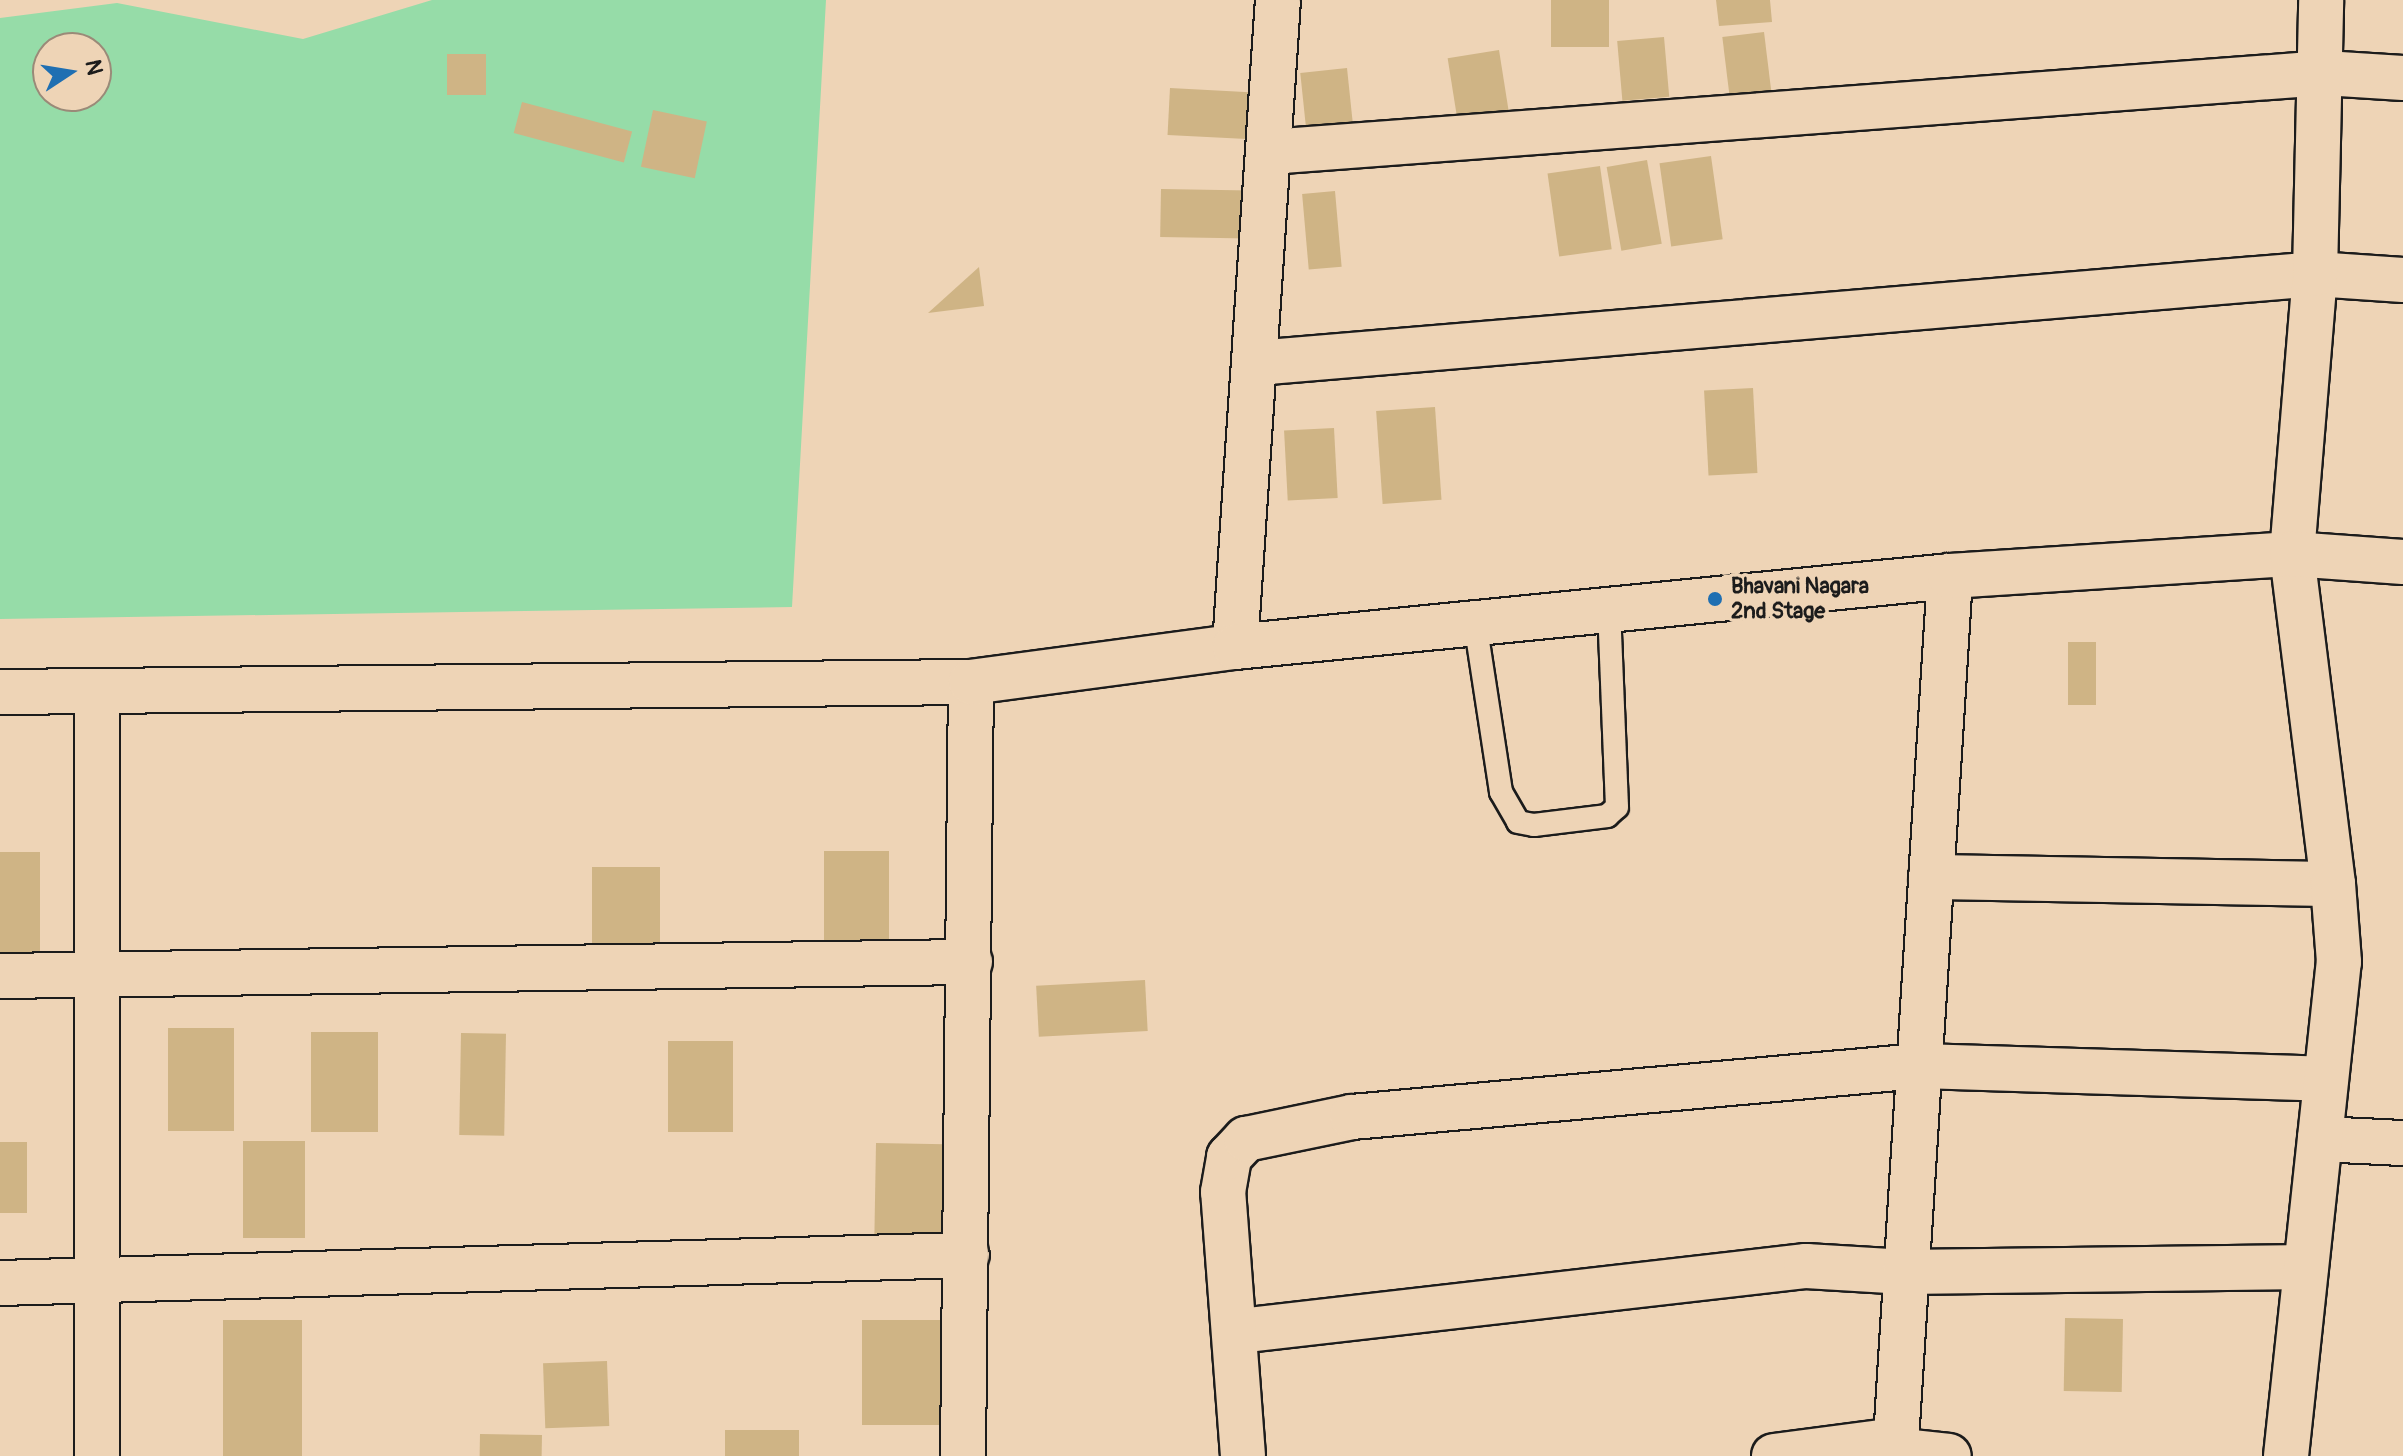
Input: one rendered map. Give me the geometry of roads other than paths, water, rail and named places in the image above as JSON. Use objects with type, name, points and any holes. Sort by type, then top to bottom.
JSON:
[{"type":"street","points":[[1235,647],[1278,0]]},
{"type":"street","points":[[2286,1456],[2339,962],[2333,884],[2292,554],[2315,274],[2324,73],[2321,0]]},
{"type":"street","points":[[1269,152],[2324,73],[2403,78]]},
{"type":"street","points":[[1256,363],[2315,274],[2403,280]]},
{"type":"street","points":[[0,692],[971,682],[1235,647],[1950,576],[2292,554],[2403,562]]},
{"type":"street","points":[[1895,1449],[1950,576]]},
{"type":"street","points":[[963,1456],[971,682]]},
{"type":"street","points":[[97,692],[97,1456]]},
{"type":"street","points":[[1931,877],[2333,884]]},
{"type":"street","points":[[0,976],[970,962]]},
{"type":"street","points":[[1243,1456],[1239,1331],[1223,1192],[1229,1157],[1246,1139],[1352,1117],[1919,1066],[2326,1079]]},
{"type":"street","points":[[2320,1139],[2403,1143]]},
{"type":"street","points":[[0,1283],[96,1285],[967,1255]]},
{"type":"street","points":[[1239,1331],[1806,1266],[1906,1272],[2306,1267]]},
{"type":"street","points":[[1774,1456],[1895,1449],[1949,1456]]},
{"type":"lane","points":[[1475,622],[1501,792],[1518,822],[1534,825],[1607,816],[1617,807],[1609,609]]},
{"type":"place","name":"Bhavani Nagara 2nd Stage","points":[[1715,599]]}]
